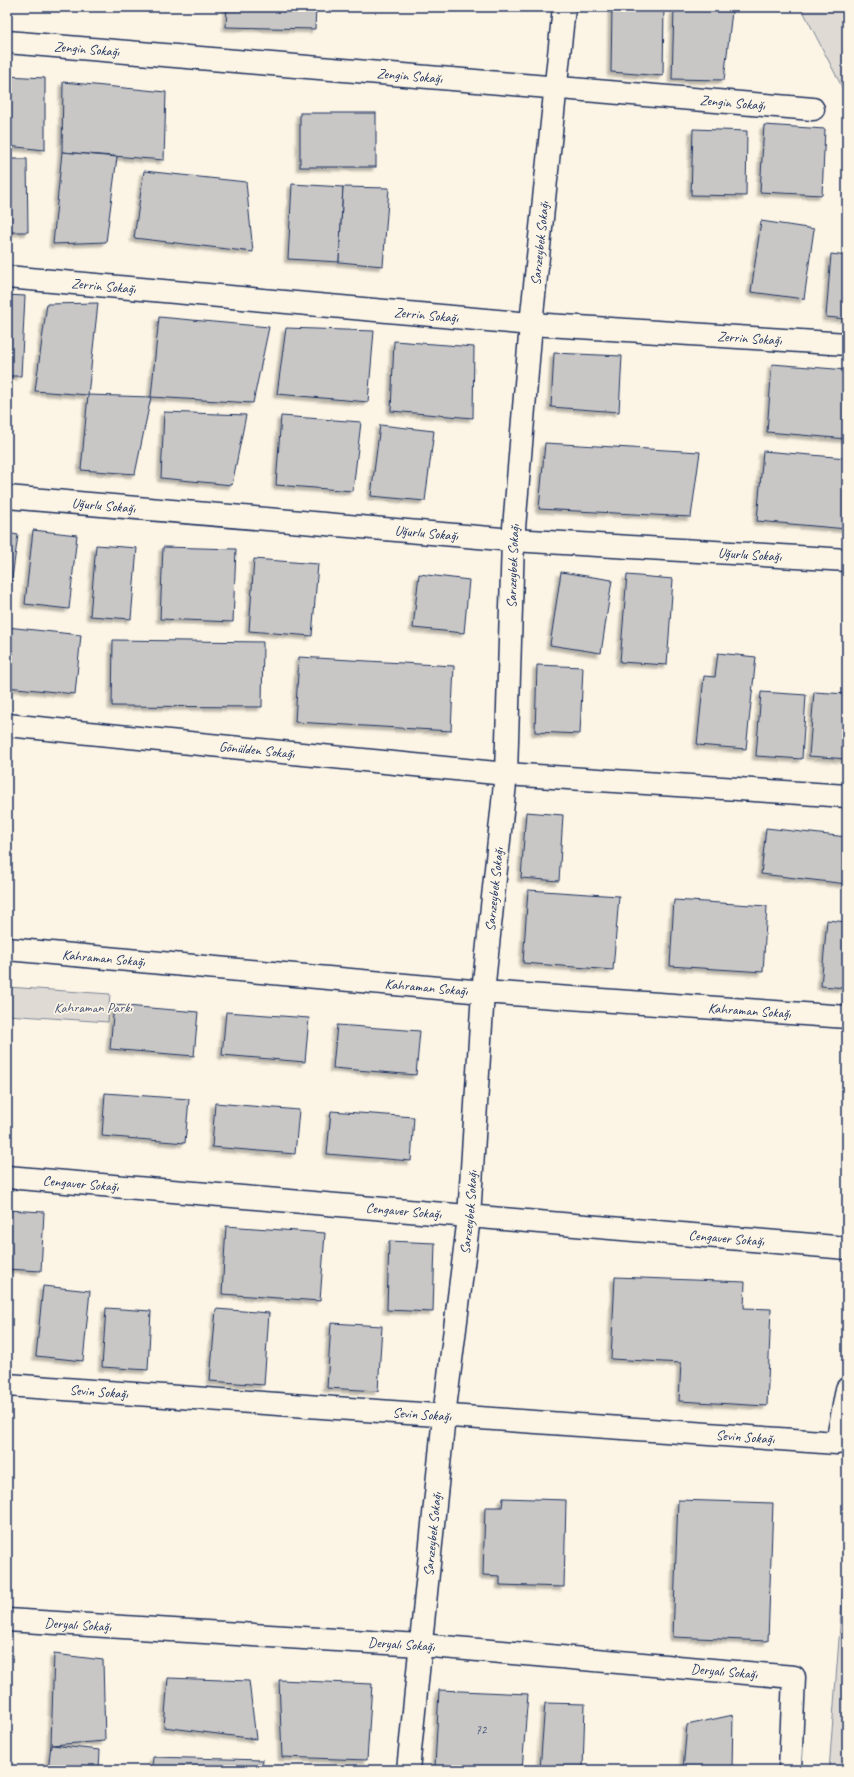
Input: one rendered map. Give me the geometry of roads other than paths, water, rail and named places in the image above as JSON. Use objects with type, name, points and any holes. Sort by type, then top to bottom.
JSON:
[{"type":"street","name":"Sarızeybek Sokağı","points":[[408,1770],[444,1416],[468,1217],[483,992],[506,774],[513,540],[530,324],[564,7]]},
{"type":"street","name":"Zengin Sokağı","points":[[7,42],[813,109]]},
{"type":"street","name":"Zerrin Sokağı","points":[[7,277],[530,324],[847,344]]},
{"type":"street","name":"Uğurlu Sokağı","points":[[7,496],[513,540],[847,560]]},
{"type":"street","name":"Gönülden Sokağı","points":[[7,725],[506,774],[847,796]]},
{"type":"street","name":"Kahraman Sokağı","points":[[7,949],[483,992],[847,1017]]},
{"type":"street","name":"Cengaver Sokağı","points":[[7,1177],[847,1248]]},
{"type":"street","name":"Sevin Sokağı","points":[[7,1385],[837,1443],[847,1389]]},
{"type":"street","name":"Deryalı Sokağı","points":[[7,1620],[420,1645],[794,1677],[790,1770]]},
{"type":"park label","name":"Kahraman Parkı","points":[[93,1007]]}]
